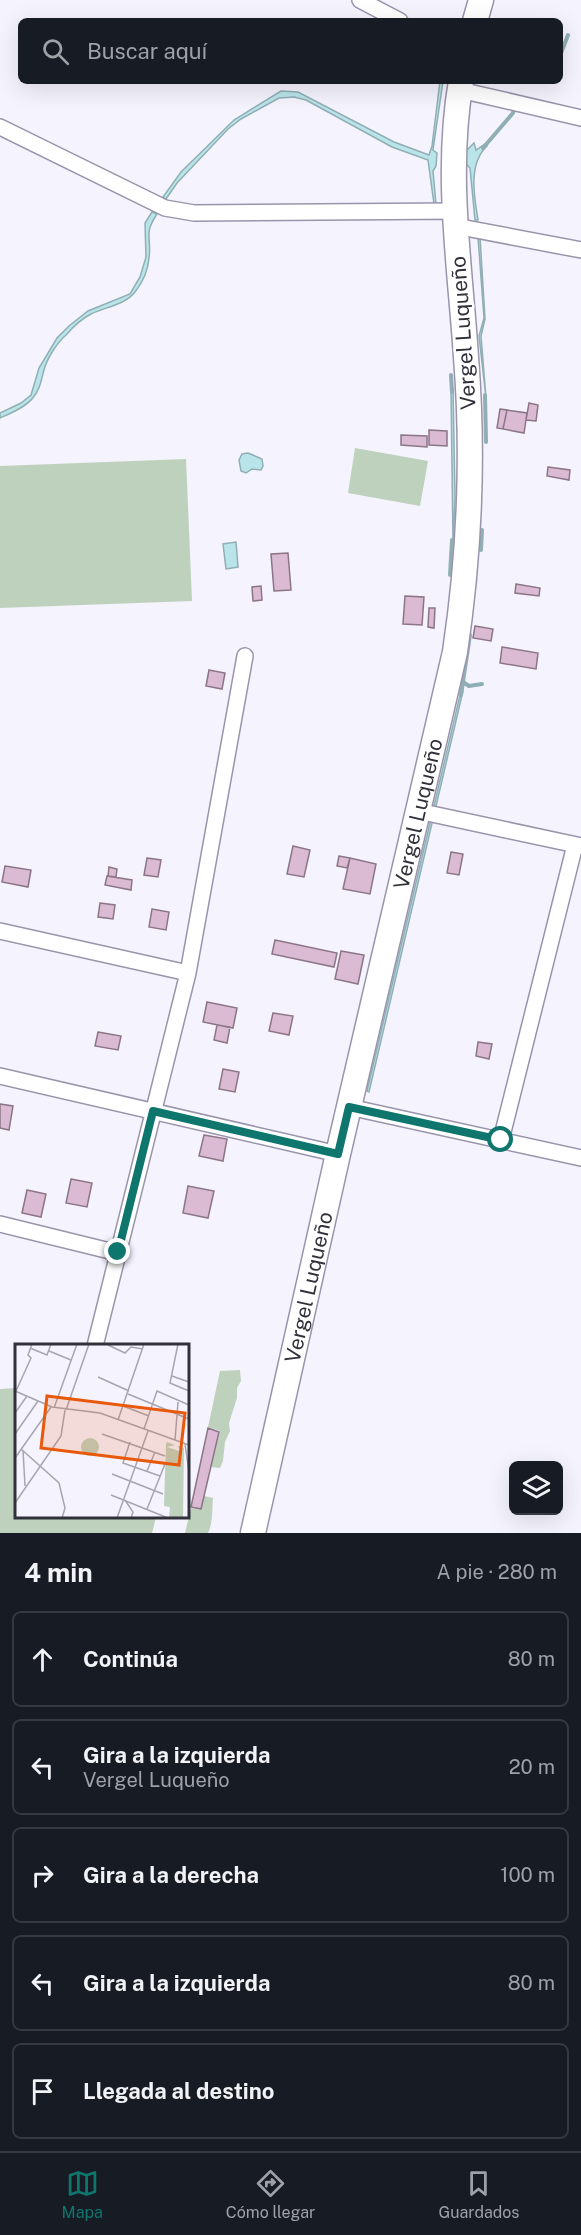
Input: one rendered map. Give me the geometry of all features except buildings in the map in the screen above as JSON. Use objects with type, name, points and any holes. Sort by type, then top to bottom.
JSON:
[{"type":"main road","points":[[476,18],[482,0]]},
{"type":"main road","name":"Vergel Luqueño","points":[[253,1533],[349,1107],[428,813],[455,652],[468,543],[471,477],[470,416],[454,219],[453,164],[460,86]]},
{"type":"street","points":[[360,0],[394,18]]},
{"type":"street","points":[[460,86],[581,118]]},
{"type":"street","points":[[0,126],[165,208],[194,213],[454,219],[581,250]]},
{"type":"street","points":[[95,1344],[188,973],[245,656]]},
{"type":"street","points":[[428,813],[578,846],[501,1140]]},
{"type":"street","points":[[0,931],[188,973]]},
{"type":"street","points":[[0,1076],[338,1154]]},
{"type":"street","points":[[349,1107],[581,1158]]},
{"type":"street","points":[[0,1224],[118,1252]]},
{"type":"green space","points":[[355,448],[428,461],[420,506],[348,493]]},
{"type":"green space","points":[[186,459],[192,601],[0,608],[0,466]]},
{"type":"green space","points":[[240,1370],[241,1381],[237,1388],[237,1398],[229,1423],[230,1431],[225,1442],[223,1461],[220,1468],[211,1467],[220,1431],[208,1427],[220,1371]]},
{"type":"green space","points":[[15,1388],[15,1518],[156,1518],[152,1533],[0,1533],[0,1389]]},
{"type":"green space","points":[[204,1496],[213,1498],[212,1520],[208,1533],[185,1533],[191,1508],[201,1510]]},
{"type":"water","points":[[440,84],[443,84],[433,150],[437,153],[436,166],[433,171],[436,204],[434,204],[428,160],[392,147],[306,100],[294,97],[279,98],[228,129],[177,183],[166,199],[163,197],[181,172],[234,120],[281,91],[298,92],[394,142],[429,155]]},
{"type":"water","points":[[474,143],[476,150],[485,144],[487,146],[481,153],[475,171],[474,191],[478,220],[475,220],[470,168],[465,163],[466,151]]},
{"type":"water","points":[[152,212],[157,214],[149,232],[150,251],[145,276],[138,288],[126,300],[91,314],[74,326],[50,356],[35,396],[21,408],[0,418],[0,413],[21,403],[31,395],[39,368],[57,338],[69,326],[88,311],[130,294],[140,277],[146,257],[145,223]]},
{"type":"water","points":[[478,237],[480,237],[485,319],[481,336],[486,398],[479,336],[484,318]]},
{"type":"water","points":[[451,389],[453,389],[455,498],[453,543]]},
{"type":"water","points":[[248,453],[262,459],[261,470],[252,469],[246,473],[241,471],[239,460],[242,454]]},
{"type":"water","points":[[236,542],[238,567],[226,569],[223,544]]},
{"type":"water","points":[[461,691],[463,691],[369,1092],[367,1091]]},
{"type":"waterway","points":[[563,48],[568,35]]},
{"type":"waterway","points":[[483,148],[514,109]]},
{"type":"waterway","points":[[451,375],[452,392]]},
{"type":"waterway","points":[[485,395],[486,442]]},
{"type":"waterway","points":[[481,550],[482,530]]},
{"type":"waterway","points":[[450,575],[452,540]]},
{"type":"waterway","points":[[461,695],[470,635]]},
{"type":"waterway","points":[[463,682],[469,686],[482,684]]},
{"type":"route","points":[[118,1252],[153,1111],[338,1154],[349,1107],[501,1140]]}]
